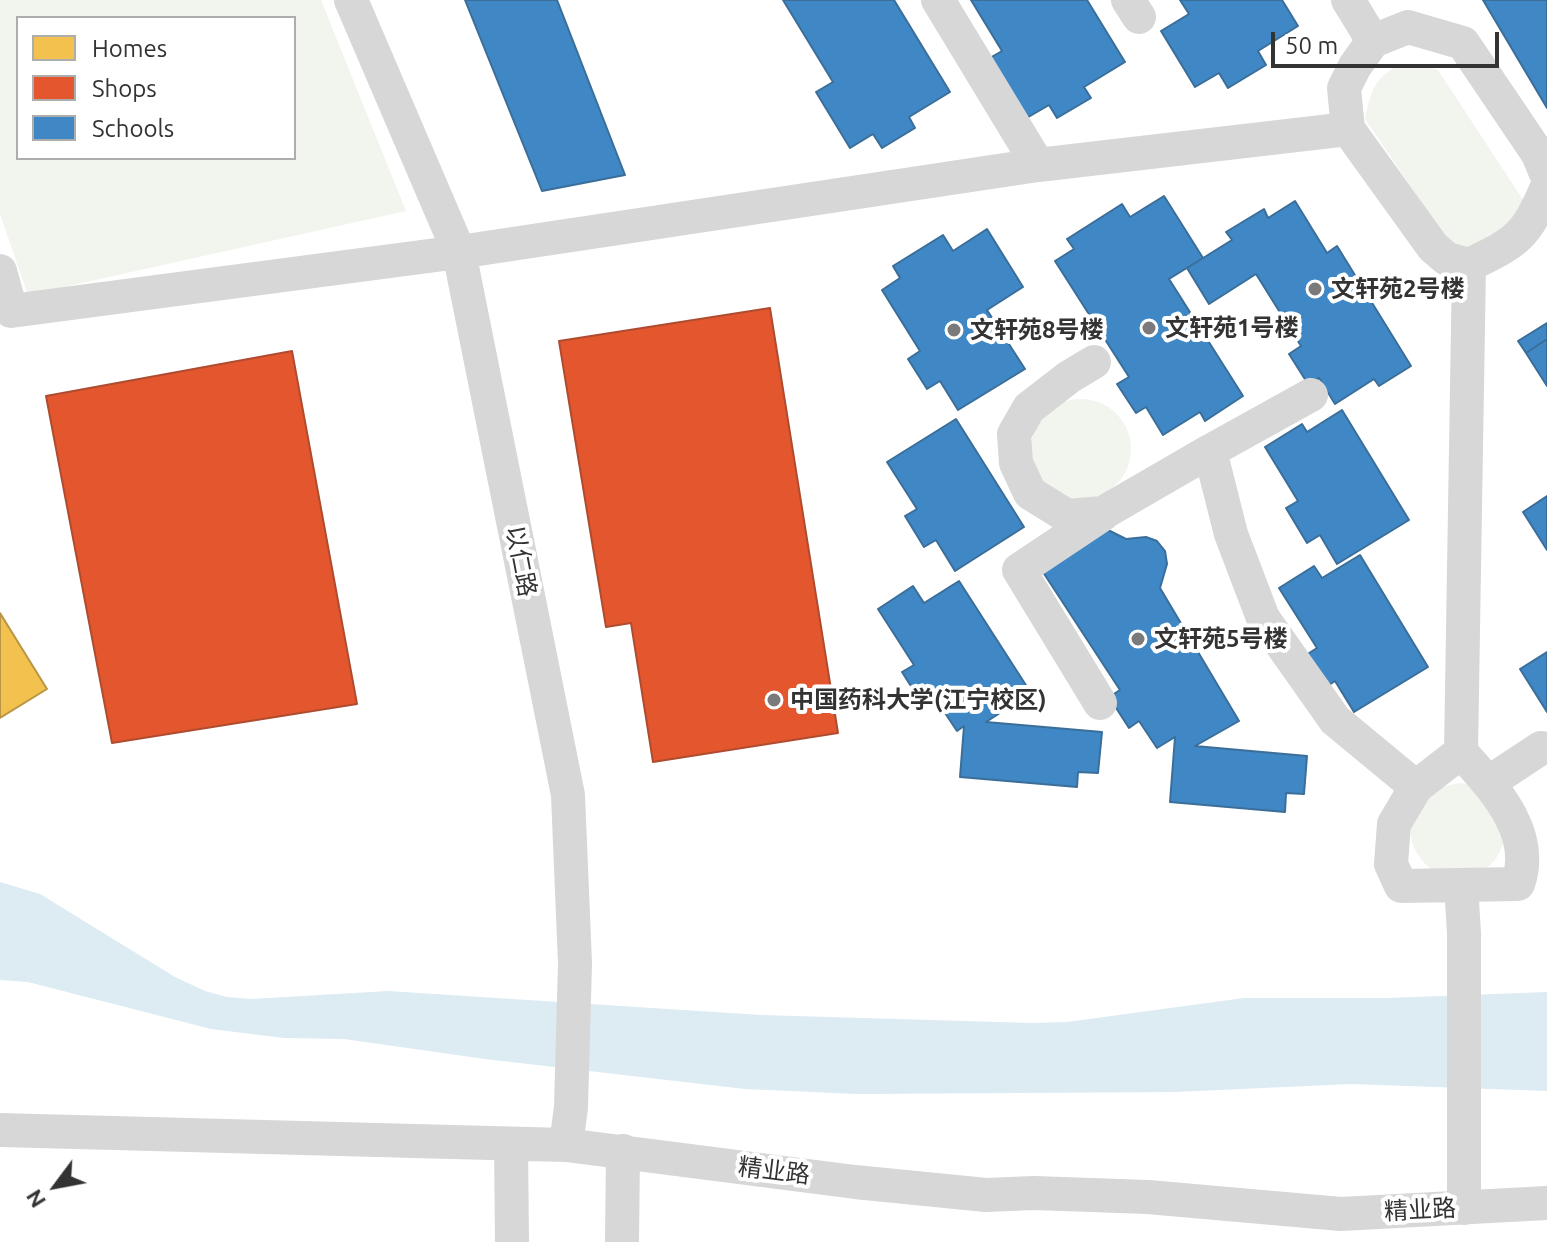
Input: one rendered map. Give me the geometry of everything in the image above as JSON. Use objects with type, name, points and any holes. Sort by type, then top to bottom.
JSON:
[{"type":"street","name":"以仁路","points":[[351,0],[459,252],[568,795],[575,963],[571,1107],[566,1145]]},
{"type":"street","points":[[938,0],[1038,165]]},
{"type":"street","points":[[1348,0],[1373,41]]},
{"type":"street","points":[[1547,176],[1538,154],[1463,43],[1408,27],[1373,41],[1355,66],[1344,88],[1348,129],[1433,247],[1447,259],[1469,265],[1512,244],[1533,219],[1547,187]]},
{"type":"street","points":[[0,271],[11,311],[459,252],[1038,165],[1348,129]]},
{"type":"street","points":[[1461,752],[1416,787],[1394,824],[1391,864],[1401,886],[1518,884],[1523,871],[1521,836],[1488,783],[1461,752],[1469,265]]},
{"type":"street","points":[[1094,362],[1029,408],[1014,434],[1016,463],[1030,493],[1067,516],[1103,513]]},
{"type":"street","points":[[1100,703],[1019,570],[1103,513],[1311,395]]},
{"type":"street","points":[[1210,451],[1231,534],[1263,618],[1335,720],[1416,787]]},
{"type":"street","points":[[1488,783],[1541,748]]},
{"type":"street","points":[[1461,885],[1464,933],[1464,1208]]},
{"type":"street","name":"精业路","points":[[0,1130],[566,1145],[855,1182],[986,1195],[1034,1193],[1148,1197],[1341,1214],[1547,1203]]},
{"type":"street","points":[[511,1145],[512,1242]]},
{"type":"street","points":[[622,1242],[623,1151]]},
{"type":"shaded area","points":[[0,0],[321,0],[406,211],[28,295],[0,214]]},
{"type":"shaded area","points":[[1400,64],[1419,64],[1438,70],[1525,203],[1506,243],[1455,252],[1365,119],[1375,86]]},
{"type":"shaded area","points":[[1081,399],[1109,407],[1123,421],[1131,449],[1123,477],[1109,491],[1081,499],[1053,491],[1039,477],[1031,449],[1039,421],[1053,407]]},
{"type":"shaded area","points":[[1461,783],[1478,787],[1505,838],[1495,860],[1479,871],[1437,872],[1423,861],[1413,843],[1413,819],[1426,798],[1436,791]]},
{"type":"shaded area","points":[[0,882],[40,894],[175,977],[205,991],[251,999],[388,991],[761,1015],[1032,1023],[1067,1022],[1244,998],[1388,998],[1547,992],[1547,1091],[1351,1084],[1175,1092],[857,1094],[745,1089],[485,1059],[344,1039],[284,1038],[211,1029],[28,982],[0,980]]},
{"type":"building: Homes","points":[[0,613],[47,689],[0,718]]},
{"type":"building: Shops","points":[[770,308],[838,733],[653,762],[631,623],[606,627],[559,341]]},
{"type":"building: Shops","points":[[292,351],[357,704],[112,743],[46,396]]},
{"type":"building: Schools","points":[[465,0],[557,0],[625,175],[542,191]]},
{"type":"building: Schools","points":[[783,0],[894,0],[950,92],[909,117],[915,128],[882,148],[873,134],[850,148],[816,92],[833,82]]},
{"type":"building: Schools","points":[[971,0],[1087,0],[1125,62],[1084,87],[1091,98],[1057,118],[1049,105],[1025,119],[988,59],[1002,51]]},
{"type":"building: Schools","points":[[1180,0],[1282,0],[1298,26],[1258,51],[1266,65],[1228,88],[1219,73],[1195,87],[1161,31],[1189,14]]},
{"type":"building: Schools","points":[[1483,0],[1547,0],[1547,108]]},
{"type":"building: Schools","name":"文轩苑1号楼","points":[[1164,196],[1203,258],[1169,279],[1243,396],[1205,421],[1200,412],[1163,435],[1146,407],[1136,413],[1117,384],[1129,377],[1055,261],[1074,249],[1067,239],[1122,204],[1130,217]]},
{"type":"building: Schools","name":"文轩苑2号楼","points":[[1295,201],[1327,253],[1337,246],[1411,366],[1379,386],[1374,379],[1335,404],[1319,378],[1308,384],[1289,354],[1301,346],[1256,274],[1209,304],[1187,268],[1232,240],[1226,232],[1264,209],[1268,218]]},
{"type":"building: Schools","name":"文轩苑8号楼","points":[[987,229],[1023,287],[987,310],[1025,369],[958,410],[940,381],[927,389],[908,359],[920,351],[882,290],[900,278],[893,266],[943,235],[953,251]]},
{"type":"building: Schools","points":[[1547,323],[1547,339],[1526,353],[1518,341]]},
{"type":"building: Schools","points":[[1547,339],[1547,386],[1526,353]]},
{"type":"building: Schools","points":[[1342,410],[1409,520],[1337,564],[1320,535],[1307,543],[1286,508],[1298,501],[1265,447],[1302,424],[1307,432]]},
{"type":"building: Schools","points":[[956,419],[1024,527],[955,571],[936,540],[924,547],[905,516],[917,509],[887,462]]},
{"type":"building: Schools","points":[[1547,496],[1547,550],[1523,512]]},
{"type":"building: Schools","name":"文轩苑5号楼","points":[[1108,530],[1126,539],[1146,537],[1157,541],[1165,551],[1167,564],[1160,588],[1239,721],[1195,746],[1307,756],[1304,794],[1286,793],[1285,812],[1170,802],[1175,737],[1157,748],[1139,721],[1129,728],[1109,697],[1120,690],[1039,566]]},
{"type":"building: Schools","points":[[1360,555],[1428,667],[1354,712],[1335,681],[1326,687],[1306,655],[1317,648],[1279,588],[1314,566],[1322,578]]},
{"type":"building: Schools","points":[[959,581],[1031,693],[986,722],[1102,732],[1098,773],[1078,772],[1077,787],[960,777],[964,726],[957,731],[933,695],[921,702],[902,672],[914,665],[878,609],[913,586],[924,603]]},
{"type":"building: Schools","points":[[1547,652],[1547,712],[1520,669]]},
{"type":"place","name":"文轩苑2号楼","points":[[1315,289]]},
{"type":"place","name":"文轩苑1号楼","points":[[1149,328]]},
{"type":"place","name":"文轩苑8号楼","points":[[954,330]]},
{"type":"place","name":"文轩苑5号楼","points":[[1138,639]]},
{"type":"place","name":"中国药科大学(江宁校区)","points":[[774,700]]}]
